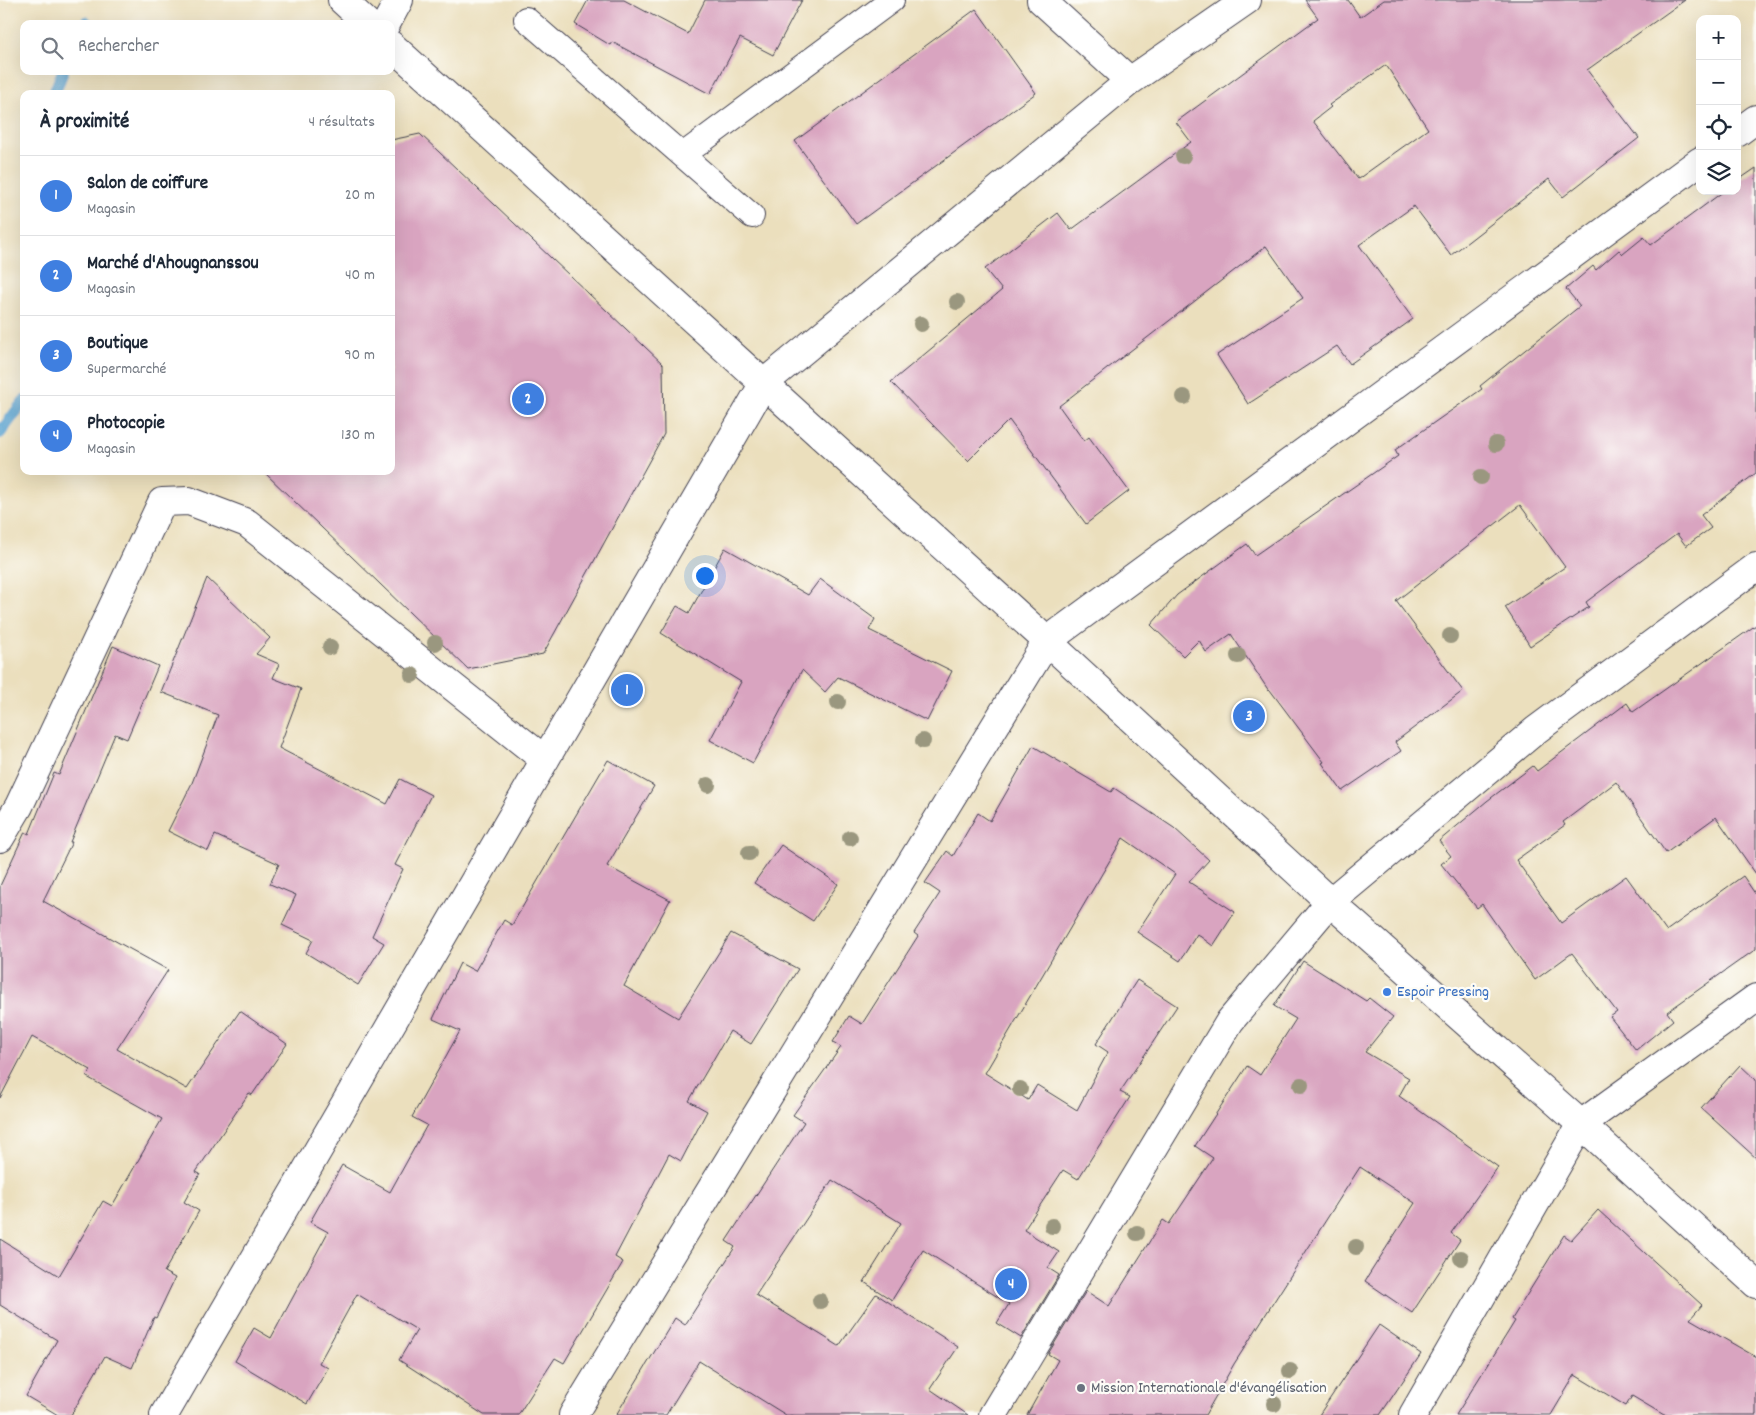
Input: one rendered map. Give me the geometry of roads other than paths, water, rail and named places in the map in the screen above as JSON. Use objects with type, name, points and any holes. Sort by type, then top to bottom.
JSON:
[{"type":"street","points":[[342,0],[364,20]]},
{"type":"street","points":[[388,20],[399,0]]},
{"type":"street","points":[[1041,0],[1130,81]]},
{"type":"street","points":[[164,1415],[764,384],[1130,81],[1247,0]]},
{"type":"street","points":[[395,49],[1048,641],[1330,902],[1582,1124],[1756,1284]]},
{"type":"street","points":[[1741,130],[1756,119]]},
{"type":"street","points":[[573,1415],[1048,641],[1696,164]]},
{"type":"street","points":[[0,838],[19,806],[162,502],[189,501],[247,523],[545,760]]},
{"type":"street","points":[[993,1415],[1230,1021],[1330,902],[1536,730],[1756,567]]},
{"type":"street","points":[[1413,1415],[1582,1124],[1756,998]]},
{"type":"lane","points":[[683,155],[892,0]]},
{"type":"lane","points":[[526,19],[752,216]]},
{"type":"waterway","points":[[56,90],[61,75]]},
{"type":"waterway","points":[[0,433],[20,406]]},
{"type":"place","name":"Marché d'Ahougnanssou","points":[[528,399]]},
{"type":"place","name":"Salon de coiffure","points":[[627,690]]},
{"type":"place","name":"Boutique","points":[[1249,716]]},
{"type":"place","name":"Espoir Pressing","points":[[1387,992]]},
{"type":"place","name":"Photocopie","points":[[1011,1284]]},
{"type":"place","name":"Mission Internationale d'évangélisation","points":[[1081,1388]]}]
